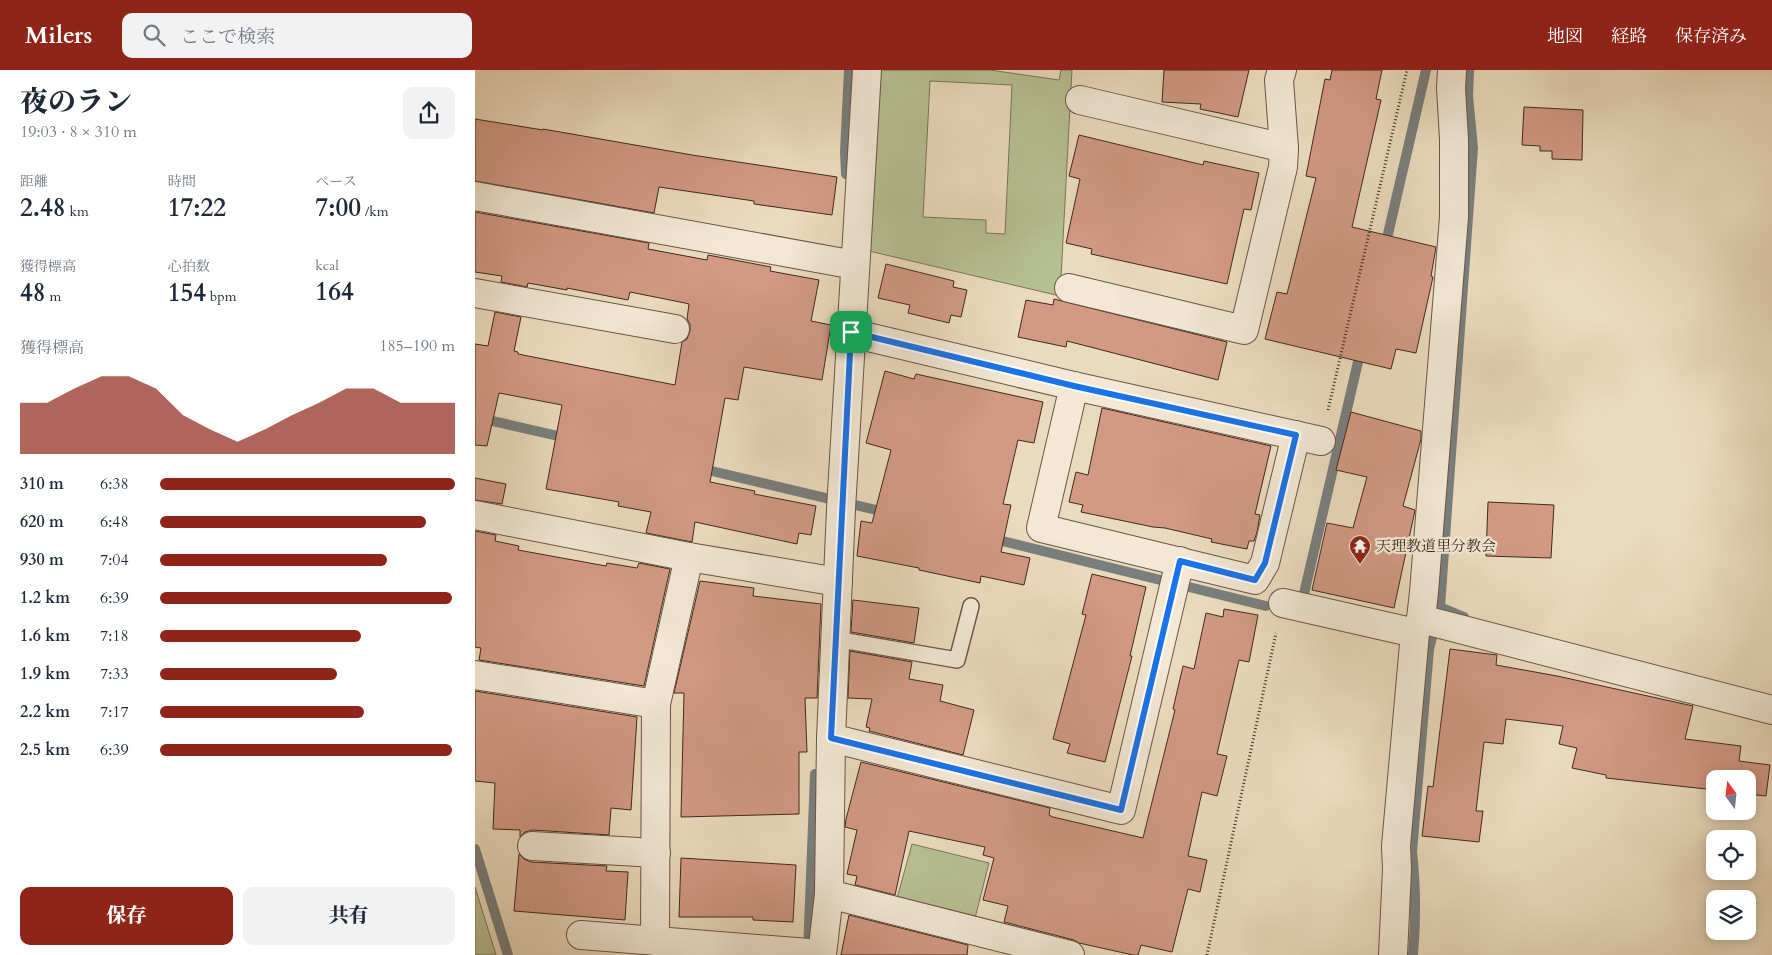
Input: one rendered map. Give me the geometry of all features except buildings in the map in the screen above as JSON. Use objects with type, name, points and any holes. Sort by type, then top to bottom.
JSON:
[{"type":"street","points":[[581,935],[814,953],[829,894],[831,738],[835,639],[867,70]]},
{"type":"street","points":[[1069,288],[1244,330],[1283,167],[1284,148],[1279,80],[1282,70]]},
{"type":"street","points":[[1393,955],[1397,868],[1396,846],[1427,624],[1425,592],[1454,216],[1452,70]]},
{"type":"street","points":[[1079,100],[1284,148]]},
{"type":"street","points":[[475,196],[855,265]]},
{"type":"street","points":[[475,293],[675,330]]},
{"type":"street","points":[[851,332],[1074,386],[1308,438],[1265,563],[1255,580],[1176,578],[1041,528],[1074,386]]},
{"type":"street","points":[[475,515],[689,557],[838,582]]},
{"type":"street","points":[[655,941],[656,704],[689,557]]},
{"type":"street","points":[[831,738],[1121,810],[1176,578]]},
{"type":"street","points":[[1283,603],[1427,624],[1772,710]]},
{"type":"street","points":[[475,674],[656,704]]},
{"type":"street","points":[[531,846],[656,853]]},
{"type":"street","points":[[829,894],[1070,955]]},
{"type":"lane","points":[[835,639],[957,660],[971,606]]},
{"type":"green space","points":[[879,70],[990,70],[1059,80],[1061,70],[1072,70],[1060,296],[869,251]],"holes":[[[930,81],[1012,85],[1005,234],[986,233],[986,220],[923,217]]]},
{"type":"green space","points":[[912,844],[989,863],[974,922],[896,902]]},
{"type":"green space","points":[[475,887],[496,955],[475,955]]},
{"type":"waterway","points":[[846,174],[845,152],[849,70]]},
{"type":"waterway","points":[[1385,247],[1426,70]]},
{"type":"waterway","points":[[1413,955],[1415,904],[1412,852],[1429,649],[1440,607],[1473,148],[1468,96],[1469,70]]},
{"type":"waterway","points":[[1303,598],[1361,349]]},
{"type":"waterway","points":[[475,417],[567,438]]},
{"type":"waterway","points":[[699,468],[889,513]]},
{"type":"waterway","points":[[990,538],[1266,606]]},
{"type":"waterway","points":[[1440,607],[1464,617]]},
{"type":"waterway","points":[[808,952],[815,774]]},
{"type":"waterway","points":[[475,849],[508,955]]},
{"type":"place","name":"天理教道里分教会","points":[[1360,565]]},
{"type":"route","points":[[851,332],[1074,386],[1296,435],[1265,563],[1255,580],[1180,561],[1121,810],[831,738],[851,332]]}]
